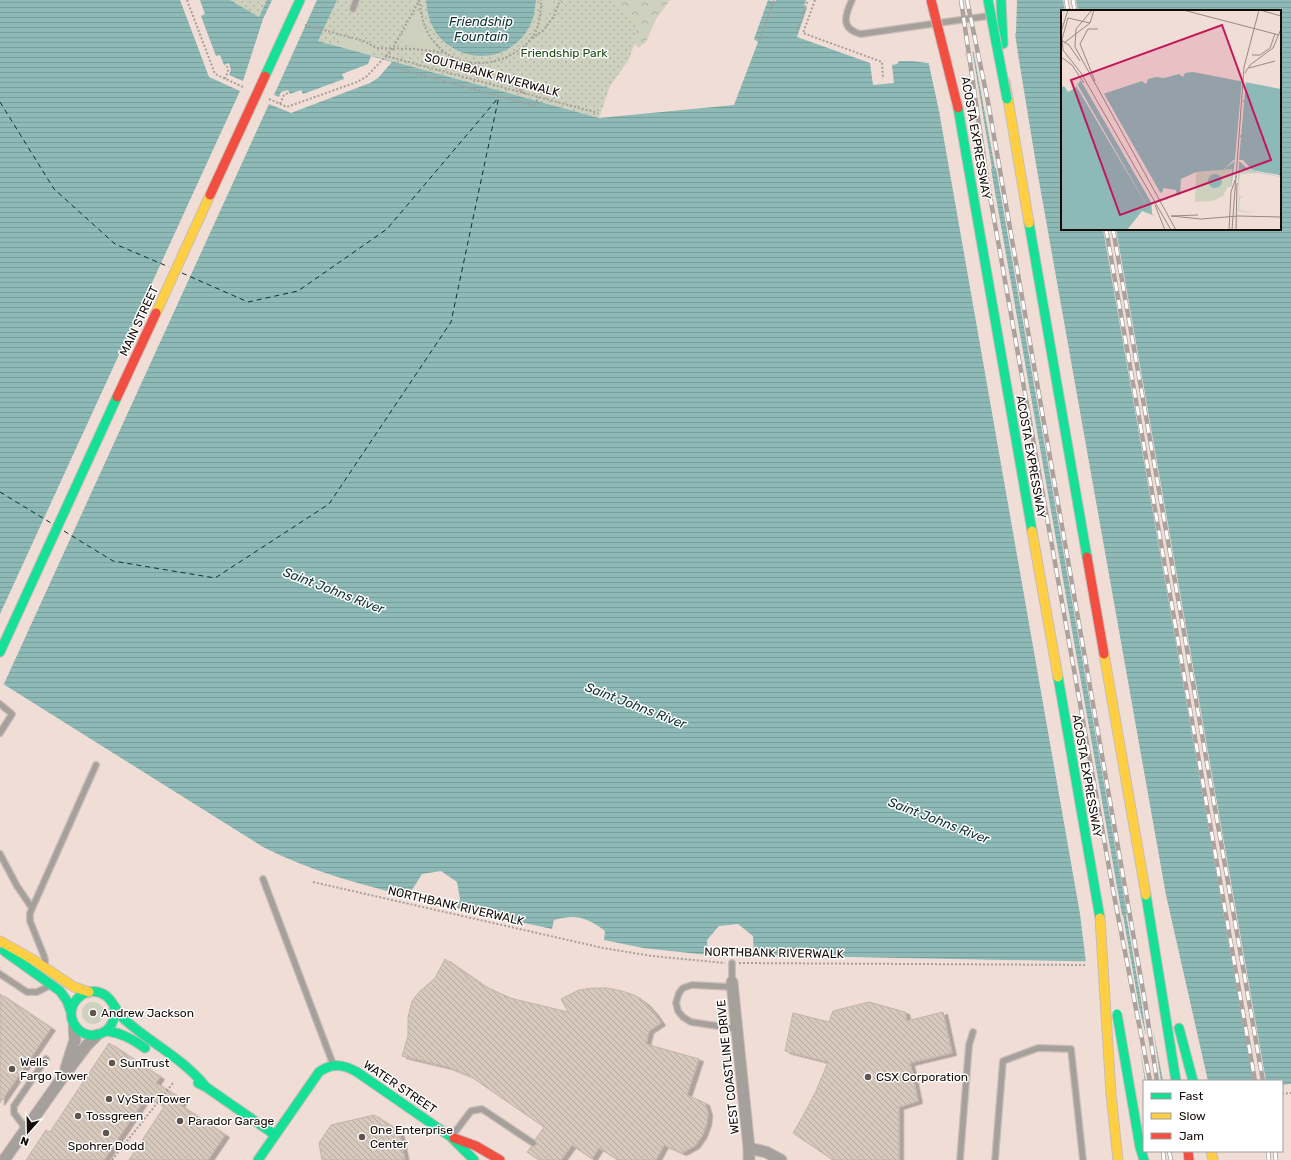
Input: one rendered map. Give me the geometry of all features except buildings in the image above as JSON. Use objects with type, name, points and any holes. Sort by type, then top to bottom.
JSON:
[{"type":"main road","name":"MAIN STREET","points":[[0,652],[300,0]]},
{"type":"main road","points":[[930,0],[958,108]]},
{"type":"main road","points":[[988,0],[1007,99],[1150,912],[1176,1080]]},
{"type":"main road","points":[[1001,0],[1007,99]]},
{"type":"main road","name":"ACOSTA EXPRESSWAY","points":[[944,15],[958,108],[1100,918]]},
{"type":"main road","points":[[1150,912],[1171,996]]},
{"type":"main road","points":[[1100,918],[1143,1160]]},
{"type":"main road","points":[[1100,918],[1111,1094],[1118,1160]]},
{"type":"main road","points":[[0,941],[21,952],[74,987],[89,992]]},
{"type":"main road","points":[[0,948],[62,994],[68,1005],[74,1026],[82,1033],[92,1036],[102,1033],[118,1032],[127,1036],[151,1052]]},
{"type":"main road","points":[[70,1012],[72,1004],[82,994],[97,992],[105,995],[111,1001],[114,1008],[129,1024],[193,1070],[206,1087]]},
{"type":"main road","points":[[102,1033],[113,1023],[114,1008]]},
{"type":"main road","points":[[1177,1019],[1193,1080]]},
{"type":"main road","points":[[258,1160],[319,1072],[323,1068],[333,1065]]},
{"type":"main road","name":"WATER STREET","points":[[333,1065],[343,1065],[353,1069],[451,1137],[474,1160]]},
{"type":"main road","points":[[170,1066],[206,1087],[275,1135]]},
{"type":"main road","name":"WATER STREET","points":[[451,1137],[476,1146],[500,1160]]},
{"type":"street","name":"WEST COASTLINE DRIVE","points":[[732,985],[749,1160]]},
{"type":"street","points":[[62,1078],[74,1044],[74,1026]]},
{"type":"street","points":[[4,1160],[87,1045],[102,1033]]},
{"type":"street","points":[[749,1148],[766,1152],[781,1160]]},
{"type":"lane","points":[[353,9],[356,0]]},
{"type":"lane","points":[[852,0],[846,14],[846,23],[852,30],[862,34],[997,15],[996,0]]},
{"type":"lane","points":[[0,704],[12,714],[0,733]]},
{"type":"lane","points":[[44,967],[44,956],[30,920],[30,913],[96,765]]},
{"type":"lane","points":[[0,854],[17,886],[32,908]]},
{"type":"lane","points":[[262,879],[333,1065]]},
{"type":"lane","points":[[732,963],[732,985],[692,985],[683,988],[678,993],[676,1003],[678,1011],[691,1022],[737,1029]]},
{"type":"lane","points":[[0,974],[27,992],[37,992],[50,985]]},
{"type":"lane","points":[[960,1160],[969,1045],[973,1032]]},
{"type":"lane","points":[[995,1160],[1004,1061],[1038,1048],[1071,1049],[1083,1160]]},
{"type":"lane","points":[[26,1130],[14,1112],[14,1106],[46,1059]]},
{"type":"lane","points":[[451,1137],[471,1111],[482,1109],[533,1144]]},
{"type":"path","points":[[383,59],[393,48],[419,0]]},
{"type":"path","points":[[419,0],[422,20],[429,34],[439,48],[453,57],[469,62],[504,79],[525,94]]},
{"type":"path","points":[[469,62],[487,63],[506,58],[522,48],[534,35],[540,19],[541,0]]},
{"type":"path","points":[[529,40],[543,31],[554,16],[560,0]]},
{"type":"path","points":[[797,30],[808,0]]},
{"type":"path","points":[[815,0],[803,33],[882,62],[883,79]]},
{"type":"path","points":[[760,40],[774,1]]},
{"type":"path","points":[[303,24],[364,41],[376,48],[447,53]]},
{"type":"path","name":"SOUTHBANK RIVERWALK","points":[[386,56],[598,113]]},
{"type":"path","points":[[225,79],[228,71],[227,66]]},
{"type":"path","points":[[393,67],[535,106],[538,97]]},
{"type":"path","points":[[280,104],[284,95],[288,93]]},
{"type":"path","name":"NORTHBANK RIVERWALK","points":[[313,882],[603,948],[652,956],[732,963],[1087,965]]},
{"type":"path","points":[[112,1160],[173,1083]]},
{"type":"green space","points":[[230,0],[267,0],[259,17]]},
{"type":"green space","name":"Friendship Park","points":[[337,0],[651,0],[628,61],[610,86],[599,118],[318,41]]},
{"type":"green space","points":[[544,0],[554,0],[547,16],[537,30],[542,17]]},
{"type":"green space","points":[[614,0],[670,0],[656,19],[646,42],[638,48],[633,41],[638,24],[621,9]]},
{"type":"green space","points":[[413,17],[420,17],[427,33],[437,47],[430,49],[401,44],[410,20]]},
{"type":"green space","points":[[341,37],[365,44],[370,47],[371,56],[338,47]]},
{"type":"green space","points":[[93,1002],[101,1005],[104,1013],[101,1021],[93,1024],[85,1021],[82,1013],[85,1005]]},
{"type":"water","name":"Saint Johns River","points":[[0,0],[230,0],[259,17],[267,0],[337,0],[318,41],[599,118],[734,105],[758,42],[754,39],[768,0],[775,2],[776,0],[806,0],[804,7],[807,8],[797,37],[870,63],[873,85],[894,83],[892,65],[897,64],[899,61],[927,63],[987,48],[1016,33],[1017,0],[1291,0],[1291,1084],[1283,1085],[1283,1080],[1144,1080],[1113,962],[754,955],[753,936],[738,924],[719,926],[707,940],[708,955],[643,948],[604,940],[605,931],[581,918],[569,917],[554,920],[552,929],[457,908],[460,899],[457,882],[441,871],[422,874],[412,890],[410,897],[317,870],[281,856],[263,847],[0,682]]},
{"type":"water","name":"Friendship Fountain","points":[[426,0],[536,0],[533,18],[528,30],[520,40],[511,47],[500,52],[477,56],[453,48],[440,37],[431,22]]},
{"type":"pier","points":[[180,0],[200,0],[205,14],[201,16],[216,56],[220,55],[224,65],[229,63],[231,70],[229,75],[243,81],[263,19],[272,0],[317,0],[274,95],[279,97],[281,92],[288,90],[290,94],[301,90],[303,94],[344,79],[342,74],[368,64],[371,56],[392,62],[378,78],[370,83],[291,113],[269,104],[3,686],[0,684],[0,614],[240,91],[209,77]]},
{"type":"pier","points":[[1063,0],[1076,0],[1078,10],[1065,10]]},
{"type":"pier","points":[[1014,26],[1036,164],[1166,895],[1208,1080],[1163,1080],[1153,1029],[1161,1080],[1146,1080],[1140,1051],[1145,1080],[1143,1080],[1143,1092],[1112,964],[1086,963],[1080,914],[939,111],[928,60],[964,51],[966,58],[965,51],[972,49],[991,169],[1122,915],[1146,1036],[1127,914],[996,168],[973,49],[980,47],[981,49],[981,47],[986,46],[1014,31]]},
{"type":"pier","points":[[1103,230],[1116,230],[1266,1080],[1253,1080]]},
{"type":"ferry route","points":[[64,531],[113,561],[215,578],[329,504],[451,322],[499,96]]},
{"type":"ferry route","points":[[182,273],[248,302],[298,291],[387,229],[499,97]]},
{"type":"ferry route","points":[[0,102],[54,189],[115,244],[169,267]]},
{"type":"ferry route","points":[[0,492],[51,523]]},
{"type":"railway","points":[[961,0],[987,179],[1113,890],[1150,1080]]},
{"type":"railway","points":[[967,0],[988,102],[1145,1002],[1157,1080]]},
{"type":"railway","points":[[1066,0],[1068,10]]},
{"type":"railway","points":[[1073,0],[1075,10]]},
{"type":"railway","points":[[1106,230],[1255,1080]]},
{"type":"railway","points":[[1113,230],[1263,1080]]},
{"type":"railway","points":[[1163,1152],[1164,1160]]},
{"type":"railway","points":[[1169,1152],[1171,1160]]},
{"type":"railway","points":[[1268,1152],[1269,1160]]},
{"type":"railway","points":[[1275,1152],[1276,1160]]},
{"type":"traffic: fast","points":[[265,76],[300,0]]},
{"type":"traffic: fast","points":[[988,0],[1007,99]]},
{"type":"traffic: fast","points":[[1001,0],[1003,44]]},
{"type":"traffic: fast","points":[[958,108],[1032,531]]},
{"type":"traffic: fast","points":[[1029,223],[1087,557]]},
{"type":"traffic: fast","points":[[0,652],[117,397]]},
{"type":"traffic: fast","points":[[1058,677],[1100,918]]},
{"type":"traffic: fast","points":[[1146,895],[1176,1080]]},
{"type":"traffic: fast","points":[[4,951],[60,991],[67,1001],[71,1012]]},
{"type":"traffic: fast","points":[[114,1009],[113,1020],[110,1026],[106,1031],[96,1035],[85,1034],[80,1031],[72,1020],[71,1012],[73,1005],[83,994],[97,992],[105,995],[124,1019],[177,1059],[206,1087]]},
{"type":"traffic: fast","points":[[1117,1014],[1140,1147]]},
{"type":"traffic: fast","points":[[1179,1028],[1193,1080]]},
{"type":"traffic: fast","points":[[107,1031],[118,1033],[127,1037],[145,1048]]},
{"type":"traffic: fast","points":[[258,1160],[319,1072],[333,1066],[347,1067],[357,1072],[451,1137],[474,1160]]},
{"type":"traffic: fast","points":[[198,1083],[275,1135]]},
{"type":"traffic: fast","points":[[1140,1147],[1144,1160]]},
{"type":"traffic: slow","points":[[1005,82],[1029,223]]},
{"type":"traffic: slow","points":[[156,313],[210,195]]},
{"type":"traffic: slow","points":[[1032,531],[1058,677]]},
{"type":"traffic: slow","points":[[1104,654],[1146,895]]},
{"type":"traffic: slow","points":[[1100,918],[1111,1094],[1118,1160]]},
{"type":"traffic: slow","points":[[0,941],[32,959],[74,987],[89,992]]},
{"type":"traffic: slow","points":[[1211,1152],[1213,1160]]},
{"type":"traffic: jam","points":[[931,0],[958,108]]},
{"type":"traffic: jam","points":[[210,195],[265,76]]},
{"type":"traffic: jam","points":[[117,397],[156,313]]},
{"type":"traffic: jam","points":[[1087,557],[1104,654]]},
{"type":"traffic: jam","points":[[454,1138],[476,1146],[500,1160]]},
{"type":"traffic: jam","points":[[1188,1152],[1189,1160]]},
{"type":"place","name":"Andrew Jackson","points":[[93,1013]]},
{"type":"place","name":"SunTrust","points":[[112,1063]]},
{"type":"place","name":"Wells Fargo Tower","points":[[12,1069]]},
{"type":"place","name":"CSX Corporation","points":[[868,1077]]},
{"type":"place","name":"VyStar Tower","points":[[109,1099]]},
{"type":"place","name":"Tossgreen","points":[[78,1116]]},
{"type":"place","name":"Parador Garage","points":[[180,1121]]},
{"type":"place","name":"Spohrer Dodd","points":[[106,1133]]},
{"type":"place","name":"One Enterprise Center","points":[[362,1137]]}]
